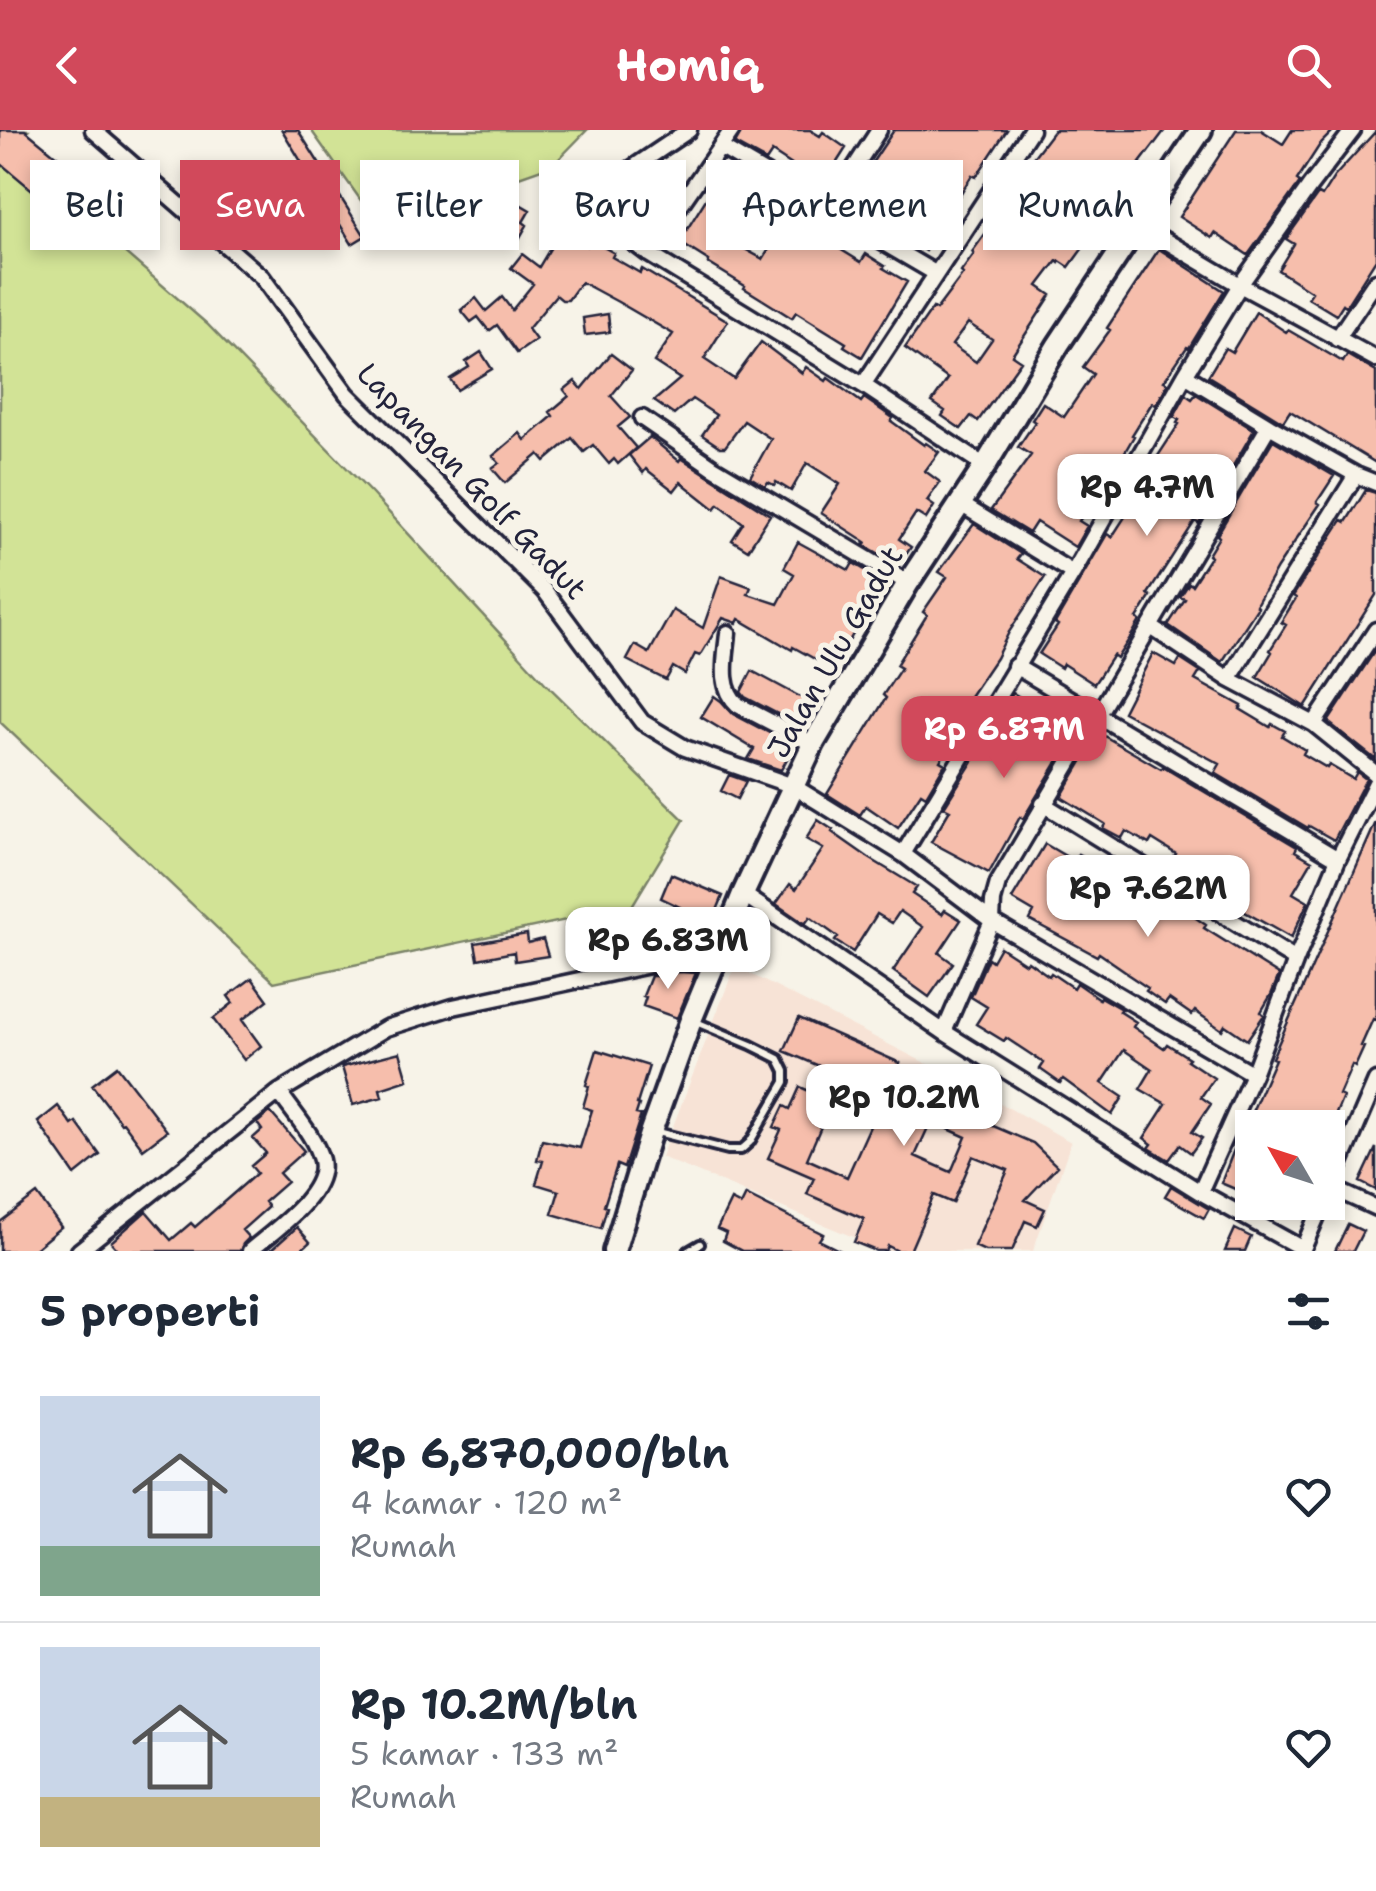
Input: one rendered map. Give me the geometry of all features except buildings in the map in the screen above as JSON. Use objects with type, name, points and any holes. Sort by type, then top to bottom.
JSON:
[{"type":"street","name":"Lapangan Golf Gadut","points":[[93,130],[262,277],[347,394],[544,591],[642,722],[685,748],[793,786],[903,854],[992,921],[1253,1074]]},
{"type":"street","points":[[688,130],[588,200],[594,213],[647,254],[862,385],[985,466]]},
{"type":"street","points":[[647,254],[732,130]]},
{"type":"street","points":[[860,160],[879,130]]},
{"type":"street","points":[[862,385],[1031,130]]},
{"type":"street","name":"Jalan Ulu Gadut","points":[[1170,178],[1201,130]]},
{"type":"street","points":[[903,854],[1240,286],[1354,130]]},
{"type":"street","points":[[720,148],[741,160]]},
{"type":"street","points":[[1170,243],[1240,286],[1376,359]]},
{"type":"street","points":[[896,250],[935,273]]},
{"type":"street","name":"Jalan Ulu Gadut","points":[[614,1251],[651,1131],[692,1020],[743,894],[813,744],[908,583],[1122,250]]},
{"type":"street","points":[[1338,339],[1376,281]]},
{"type":"street","points":[[1185,375],[1269,426],[1376,483]]},
{"type":"street","points":[[642,418],[712,467],[908,583]]},
{"type":"street","points":[[944,1032],[992,921],[992,901],[998,883],[1269,426]]},
{"type":"street","points":[[1230,679],[1356,475]]},
{"type":"street","points":[[960,504],[1072,573]]},
{"type":"street","points":[[1151,627],[1230,679],[1314,724],[1376,774]]},
{"type":"street","points":[[728,633],[724,678],[732,699],[813,744]]},
{"type":"street","points":[[1314,724],[1374,638]]},
{"type":"street","points":[[1015,666],[1338,859]]},
{"type":"street","points":[[1200,1192],[1253,1074],[1338,859],[1376,783]]},
{"type":"street","points":[[1043,804],[1296,960]]},
{"type":"street","points":[[743,894],[944,1032],[1200,1192],[1303,1250],[1316,1220]]},
{"type":"street","points":[[79,1251],[279,1092],[386,1028],[436,1012],[659,962],[716,964]]},
{"type":"street","points":[[1345,1153],[1376,1081]]},
{"type":"street","points":[[250,1251],[302,1206],[318,1184],[322,1165],[316,1146],[279,1092]]},
{"type":"street","points":[[1345,1196],[1376,1208]]},
{"type":"lane","points":[[651,1131],[741,1150],[750,1142],[785,1082],[779,1059],[692,1020]]},
{"type":"lane","points":[[688,1251],[700,1244]]},
{"type":"shaded area","points":[[735,966],[1071,1142],[1033,1251],[887,1251],[661,1157]]},
{"type":"green space","points":[[0,130],[28,130],[8,151],[30,170],[30,250],[122,250],[207,324],[372,494],[546,684],[684,820],[632,906],[274,982],[0,722]]},
{"type":"green space","points":[[311,130],[587,130],[558,160],[539,160],[539,170],[519,177],[519,160],[360,160],[360,199],[340,171],[340,160],[332,160]]}]
